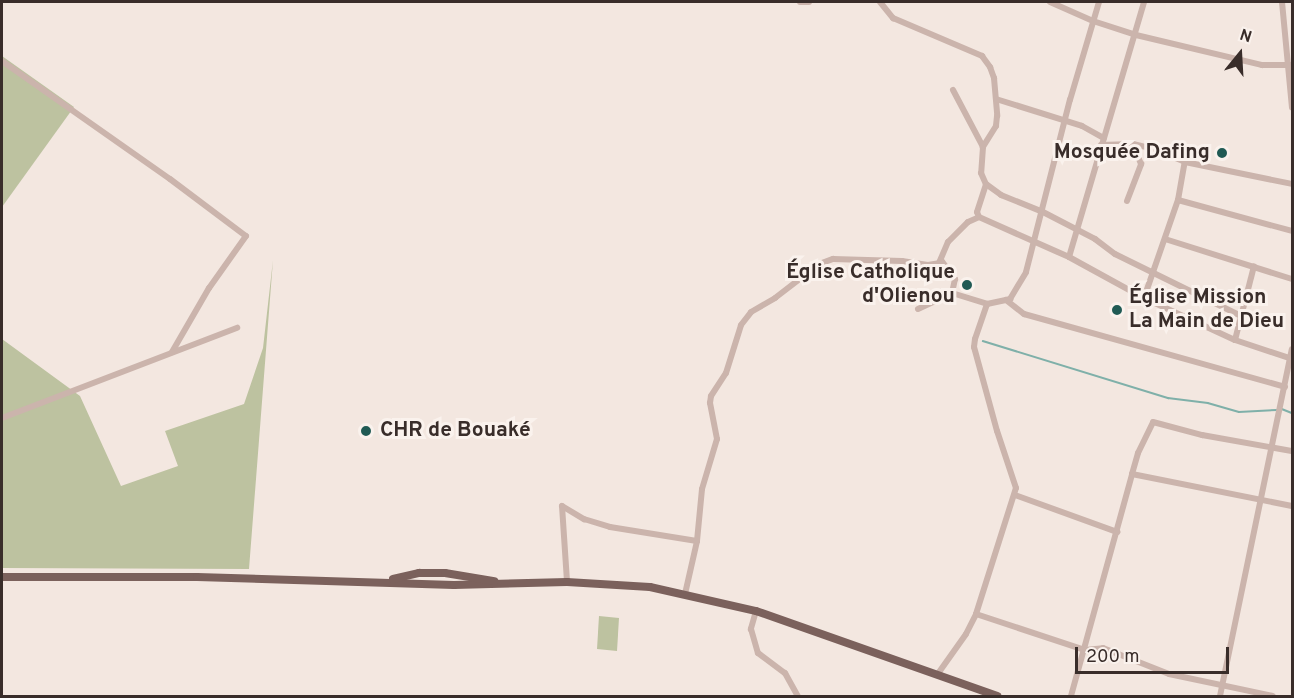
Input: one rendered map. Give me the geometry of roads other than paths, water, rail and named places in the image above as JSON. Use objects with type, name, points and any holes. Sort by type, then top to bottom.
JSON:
[{"type":"main road","points":[[2,577],[197,577],[385,581],[454,585],[567,582],[624,584],[685,594],[756,611],[997,696]]},
{"type":"street","points":[[800,2],[809,2]]},
{"type":"street","points":[[880,2],[893,18],[982,56],[994,78],[996,99],[996,126],[983,147],[981,173],[986,184],[1000,195],[1043,212],[1077,232],[1241,316]]},
{"type":"street","points":[[1050,2],[1093,21],[1136,34],[1262,65],[1290,65]]},
{"type":"street","points":[[918,309],[952,293],[987,304],[1006,300],[1016,291],[1026,272],[1065,121],[1100,2]]},
{"type":"street","points":[[1069,257],[1144,2]]},
{"type":"street","points":[[1282,2],[1293,108]]},
{"type":"street","points":[[2,61],[170,179],[246,236],[209,288],[172,352]]},
{"type":"street","points":[[953,90],[983,147]]},
{"type":"street","points":[[996,99],[1098,132],[1104,138]]},
{"type":"street","points":[[1101,145],[1133,144],[1151,148],[1185,162],[1293,184]]},
{"type":"street","points":[[1127,201],[1141,164],[1141,157],[1133,144]]},
{"type":"street","points":[[1143,298],[1178,200],[1185,162]]},
{"type":"street","points":[[979,217],[977,212],[986,184]]},
{"type":"street","points":[[1178,200],[1293,231]]},
{"type":"street","points":[[685,594],[697,541],[702,489],[717,439],[710,403],[711,396],[726,373],[741,325],[751,312],[775,298],[819,264],[834,259],[902,261],[928,265],[939,263],[952,237],[968,222],[979,217],[1034,240],[1143,298],[1235,340],[1292,359]]},
{"type":"street","points":[[1165,239],[1293,279]]},
{"type":"street","points":[[941,260],[952,271],[955,279],[952,293]]},
{"type":"street","points":[[1235,340],[1254,266]]},
{"type":"street","points":[[1006,300],[1024,314],[1285,387]]},
{"type":"street","points":[[937,675],[966,634],[976,614],[1015,495],[1015,477],[997,431],[974,347],[987,304]]},
{"type":"street","points":[[2,418],[237,328]]},
{"type":"street","points":[[1220,696],[1293,349]]},
{"type":"street","points":[[1071,696],[1138,453],[1155,421],[1192,433],[1293,451]]},
{"type":"street","points":[[1132,474],[1293,506]]},
{"type":"street","points":[[1015,495],[1117,532]]},
{"type":"street","points":[[567,582],[562,506],[584,519],[610,526],[697,541]]},
{"type":"street","points":[[756,611],[751,629],[758,653],[785,673],[798,696]]},
{"type":"street","points":[[976,614],[1085,650],[1103,648],[1169,674],[1273,696]]},
{"type":"waterway","points":[[983,341],[1168,398],[1208,403],[1239,412],[1277,410]]},
{"type":"waterway","points":[[1282,409],[1292,413]]},
{"type":"place","name":"Mosquée Dafing","points":[[1222,153]]},
{"type":"place","name":"Église Catholique d'Olienou","points":[[967,285]]},
{"type":"place","name":"Église Mission La Main de Dieu","points":[[1117,310]]},
{"type":"place","name":"CHR de Bouaké","points":[[366,431]]}]
